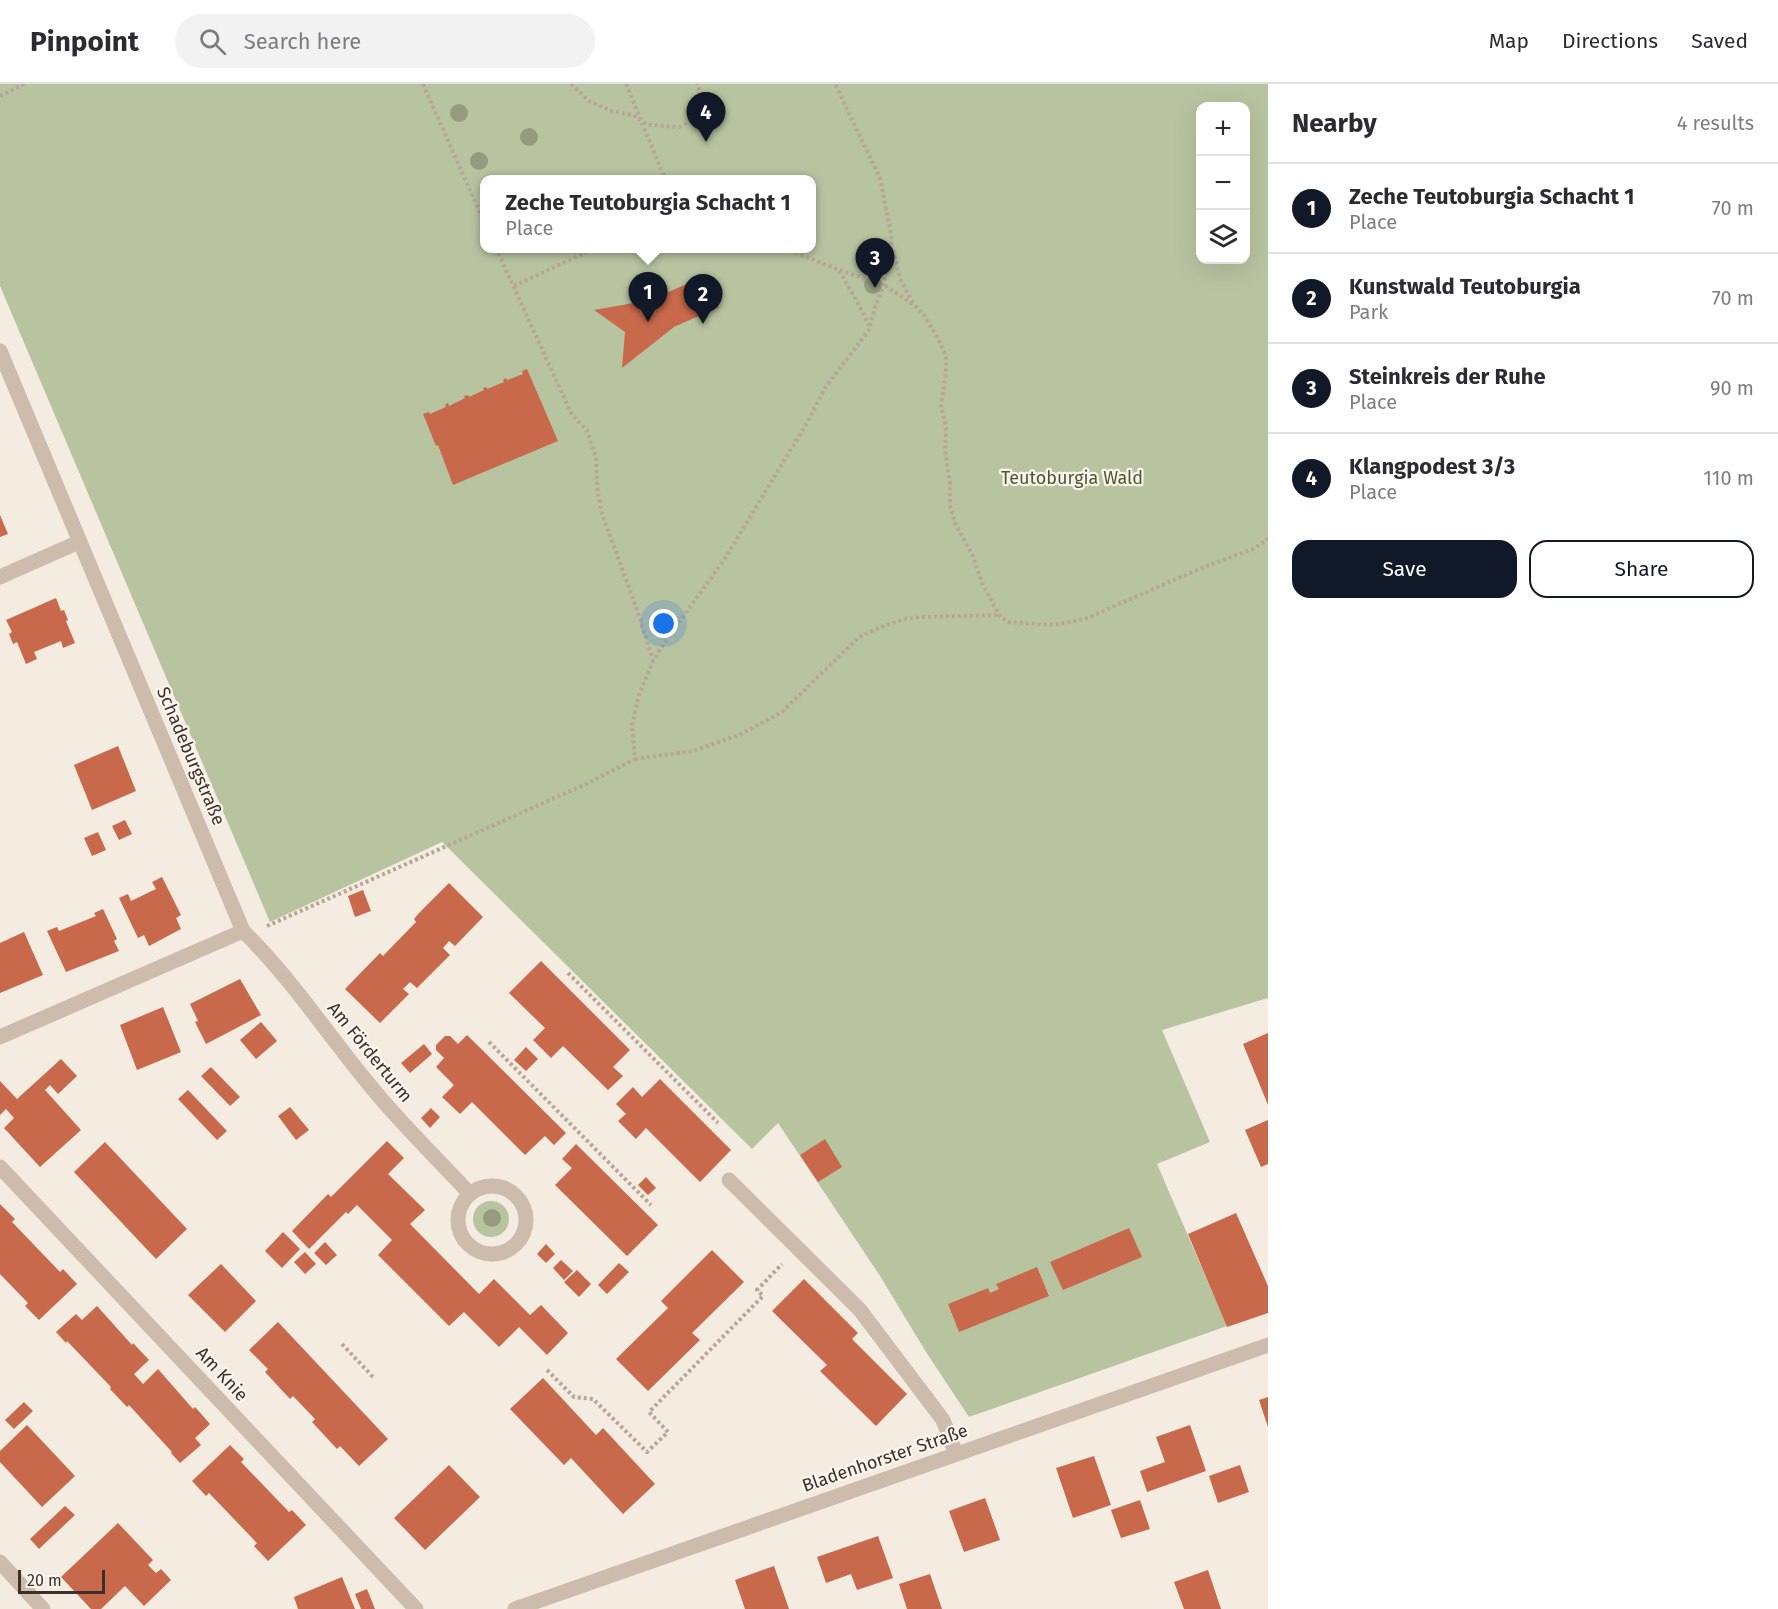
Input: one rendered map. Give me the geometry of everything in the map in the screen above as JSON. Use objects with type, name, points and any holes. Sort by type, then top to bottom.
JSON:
[{"type":"street","name":"Schadeburgstraße","points":[[0,351],[243,931]]},
{"type":"street","points":[[0,577],[79,542]]},
{"type":"street","points":[[0,1037],[243,931]]},
{"type":"street","name":"Am Förderturm","points":[[243,931],[270,958],[368,1084],[470,1194]]},
{"type":"street","name":"Am Knie","points":[[0,1167],[416,1609]]},
{"type":"street","points":[[729,1180],[860,1310],[943,1420],[956,1454]]},
{"type":"street","points":[[498,1186],[515,1195],[522,1203],[526,1214],[523,1236],[516,1245],[496,1254],[475,1249],[467,1242],[458,1223],[463,1202],[470,1194],[478,1188],[498,1186]]},
{"type":"street","name":"Bladenhorster Straße","points":[[515,1609],[1268,1345]]},
{"type":"street","points":[[0,1562],[43,1609]]},
{"type":"path","points":[[0,96],[25,84]]},
{"type":"path","points":[[423,84],[480,213]]},
{"type":"path","points":[[571,84],[589,101],[611,111],[633,115],[648,125],[680,127],[695,118],[701,105],[697,84]]},
{"type":"path","points":[[626,84],[663,175]]},
{"type":"path","points":[[835,84],[880,178],[890,224],[892,248],[900,279],[914,305],[937,336],[946,356],[941,406],[946,428],[945,451],[950,483],[950,506],[955,523],[973,556],[982,583],[999,615],[1008,622],[1053,625],[1085,619],[1204,567],[1252,549],[1268,539]]},
{"type":"path","points":[[635,759],[632,725],[639,695],[653,661],[724,560],[807,423],[825,388],[863,340],[870,327],[884,285],[892,248]]},
{"type":"path","points":[[498,253],[572,415],[587,430],[596,458],[597,487],[602,514],[640,618],[653,661]]},
{"type":"path","points":[[514,286],[586,253]]},
{"type":"path","points":[[794,253],[884,285],[914,305]]},
{"type":"path","points":[[839,270],[870,327]]},
{"type":"path","points":[[243,931],[272,925],[474,832],[586,784],[635,759],[693,751],[739,735],[782,712],[859,638],[881,627],[905,619],[921,617],[999,615]]},
{"type":"path","points":[[568,973],[718,1123]]},
{"type":"path","points":[[489,1042],[651,1205]]},
{"type":"path","points":[[547,1370],[574,1397],[593,1399],[647,1452],[668,1432],[649,1412],[763,1296],[757,1290],[798,1248]]},
{"type":"path","points":[[342,1344],[373,1377]]},
{"type":"green space","name":"Teutoburgia Wald","points":[[0,84],[1268,84],[1268,998],[1162,1030],[1210,1142],[1157,1164],[1227,1326],[969,1417],[880,1276],[778,1123],[752,1149],[442,842],[270,922],[0,286]]},
{"type":"green space","points":[[491,1201],[503,1207],[509,1219],[503,1231],[491,1237],[479,1231],[473,1219],[479,1207]]},
{"type":"building","points":[[705,276],[719,307],[674,327],[622,368],[625,332],[594,310],[650,300]]},
{"type":"building","points":[[527,369],[558,441],[453,485],[423,414],[429,412],[430,414],[446,407],[448,403],[449,406],[465,398],[464,396],[469,397],[484,390],[483,388],[487,387],[487,389],[504,382],[506,378],[507,380],[523,374],[522,371]]},
{"type":"building","points":[[0,515],[8,534],[0,537]]},
{"type":"building","points":[[56,598],[61,611],[64,610],[75,643],[63,648],[61,641],[34,652],[37,659],[26,664],[17,642],[13,644],[9,634],[12,632],[6,620]]},
{"type":"building","points":[[118,746],[136,791],[92,810],[74,765]]},
{"type":"building","points":[[125,820],[132,834],[119,840],[112,826]]},
{"type":"building","points":[[98,832],[106,850],[92,856],[84,838]]},
{"type":"building","points":[[162,877],[181,915],[176,918],[181,929],[149,946],[144,935],[138,938],[119,898],[128,894],[131,901],[156,889],[152,882]]},
{"type":"building","points":[[449,883],[483,917],[455,946],[449,941],[443,948],[450,955],[417,988],[410,982],[403,989],[409,994],[380,1023],[345,989],[380,953],[383,956],[416,922],[414,919],[420,912]]},
{"type":"building","points":[[363,890],[371,911],[355,917],[348,896]]},
{"type":"building","points":[[103,909],[117,939],[114,941],[119,951],[66,972],[47,931],[57,927],[59,931],[96,916],[94,913]]},
{"type":"building","points":[[24,932],[43,975],[0,993],[0,943]]},
{"type":"building","points":[[541,961],[630,1050],[613,1067],[623,1076],[608,1090],[563,1046],[551,1058],[533,1040],[545,1028],[509,993]]},
{"type":"building","points":[[240,979],[261,1015],[206,1044],[195,1022],[198,1021],[190,1004]]},
{"type":"building","points":[[163,1007],[181,1052],[137,1070],[120,1025]]},
{"type":"building","points":[[261,1022],[277,1041],[256,1059],[240,1040]]},
{"type":"building","points":[[1268,1033],[1268,1105],[1243,1044]]},
{"type":"building","points":[[467,1035],[566,1133],[554,1145],[545,1136],[525,1155],[472,1102],[460,1114],[442,1097],[454,1085],[436,1067],[444,1058],[436,1050],[436,1045],[445,1036],[450,1036],[458,1044]]},
{"type":"building","points":[[424,1044],[432,1054],[410,1073],[401,1063]]},
{"type":"building","points":[[526,1047],[538,1059],[526,1071],[514,1060]]},
{"type":"building","points":[[61,1059],[77,1076],[58,1094],[50,1085],[45,1090],[81,1130],[40,1167],[4,1128],[14,1118],[6,1109],[0,1115],[0,1081],[17,1099]]},
{"type":"building","points":[[211,1067],[240,1097],[230,1106],[201,1076]]},
{"type":"building","points":[[660,1079],[731,1150],[700,1182],[646,1128],[636,1139],[618,1121],[626,1114],[616,1104],[633,1087],[642,1097]]},
{"type":"building","points":[[188,1090],[227,1131],[217,1140],[178,1099]]},
{"type":"building","points":[[290,1107],[309,1130],[296,1140],[278,1116]]},
{"type":"building","points":[[431,1108],[440,1117],[430,1128],[421,1118]]},
{"type":"building","points":[[1268,1120],[1268,1164],[1261,1167],[1245,1130]]},
{"type":"building","points":[[825,1139],[842,1167],[818,1182],[800,1155]]},
{"type":"building","points":[[387,1141],[404,1158],[388,1174],[425,1210],[410,1224],[479,1294],[494,1279],[530,1315],[541,1305],[568,1333],[547,1355],[519,1327],[499,1347],[464,1312],[449,1326],[378,1255],[392,1240],[357,1205],[348,1214],[346,1212],[309,1249],[292,1231],[328,1194],[331,1197]]},
{"type":"building","points":[[105,1142],[187,1229],[156,1259],[74,1172]]},
{"type":"building","points":[[576,1144],[658,1225],[627,1256],[555,1185],[572,1168],[562,1159]]},
{"type":"building","points":[[646,1177],[656,1188],[648,1195],[638,1185]]},
{"type":"building","points":[[0,1204],[15,1219],[12,1222],[60,1272],[63,1269],[77,1284],[39,1320],[25,1306],[28,1303],[0,1274]]},
{"type":"building","points":[[1236,1213],[1268,1286],[1268,1313],[1227,1327],[1188,1234]]},
{"type":"building","points":[[1129,1228],[1142,1257],[1063,1290],[1050,1262]]},
{"type":"building","points":[[283,1232],[300,1249],[282,1268],[265,1251]]},
{"type":"building","points":[[325,1242],[337,1255],[326,1265],[314,1253]]},
{"type":"building","points":[[546,1244],[555,1254],[546,1263],[537,1254]]},
{"type":"building","points":[[712,1250],[744,1282],[692,1333],[700,1340],[648,1391],[616,1359],[668,1308],[661,1301]]},
{"type":"building","points":[[305,1252],[316,1264],[305,1274],[294,1262]]},
{"type":"building","points":[[561,1260],[573,1271],[564,1280],[553,1268]]},
{"type":"building","points":[[619,1263],[629,1272],[607,1294],[598,1285]]},
{"type":"building","points":[[221,1264],[256,1301],[225,1332],[188,1295]]},
{"type":"building","points":[[1037,1267],[1049,1296],[959,1332],[948,1304],[988,1288],[990,1293],[999,1289],[996,1284]]},
{"type":"building","points":[[577,1270],[591,1284],[579,1297],[564,1282]]},
{"type":"building","points":[[804,1279],[858,1333],[852,1339],[907,1394],[876,1426],[820,1371],[827,1365],[772,1311]]},
{"type":"building","points":[[97,1306],[132,1345],[133,1343],[149,1360],[134,1374],[143,1384],[158,1369],[193,1409],[195,1407],[210,1424],[195,1438],[201,1445],[180,1463],[129,1405],[127,1407],[110,1389],[111,1387],[56,1332],[76,1314],[82,1320]]},
{"type":"building","points":[[278,1322],[388,1439],[359,1466],[340,1446],[337,1449],[312,1422],[315,1419],[293,1396],[290,1399],[265,1372],[268,1369],[249,1350]]},
{"type":"building","points":[[543,1378],[596,1435],[603,1428],[655,1484],[623,1514],[571,1458],[564,1465],[510,1409]]},
{"type":"building","points":[[1268,1397],[1268,1427],[1259,1400]]},
{"type":"building","points":[[24,1402],[33,1411],[14,1429],[5,1420]]},
{"type":"building","points":[[27,1425],[75,1476],[42,1507],[0,1462],[0,1451]]},
{"type":"building","points":[[1190,1425],[1206,1471],[1147,1492],[1140,1471],[1165,1462],[1156,1437]]},
{"type":"building","points":[[230,1445],[244,1459],[241,1462],[289,1512],[292,1510],[306,1525],[268,1561],[254,1546],[257,1543],[209,1493],[206,1496],[192,1481]]},
{"type":"building","points":[[1094,1456],[1111,1505],[1073,1518],[1056,1468]]},
{"type":"building","points":[[449,1465],[480,1497],[425,1550],[394,1518]]},
{"type":"building","points":[[1240,1465],[1249,1492],[1218,1503],[1209,1476]]},
{"type":"building","points":[[985,1498],[1000,1540],[964,1552],[949,1511]]},
{"type":"building","points":[[1140,1500],[1150,1529],[1121,1538],[1111,1510]]},
{"type":"building","points":[[65,1506],[75,1515],[39,1549],[30,1539]]},
{"type":"building","points":[[118,1523],[153,1560],[148,1565],[156,1573],[161,1569],[171,1580],[144,1606],[125,1586],[101,1609],[91,1609],[61,1577]]},
{"type":"building","points":[[878,1536],[893,1578],[857,1590],[851,1574],[826,1583],[817,1557]]},
{"type":"building","points":[[774,1566],[789,1609],[745,1609],[735,1580]]},
{"type":"building","points":[[1208,1570],[1221,1609],[1184,1609],[1174,1582]]},
{"type":"building","points":[[930,1574],[942,1609],[907,1609],[899,1584]]},
{"type":"building","points":[[342,1577],[355,1609],[298,1609],[294,1597]]},
{"type":"building","points":[[367,1589],[375,1609],[361,1609],[355,1594]]},
{"type":"place","name":"Klangpodest 3/3","points":[[706,142]]},
{"type":"place","name":"Steinkreis der Ruhe","points":[[875,288]]},
{"type":"place","name":"Zeche Teutoburgia Schacht 1","points":[[648,322]]},
{"type":"place","name":"Kunstwald Teutoburgia","points":[[703,324]]}]
